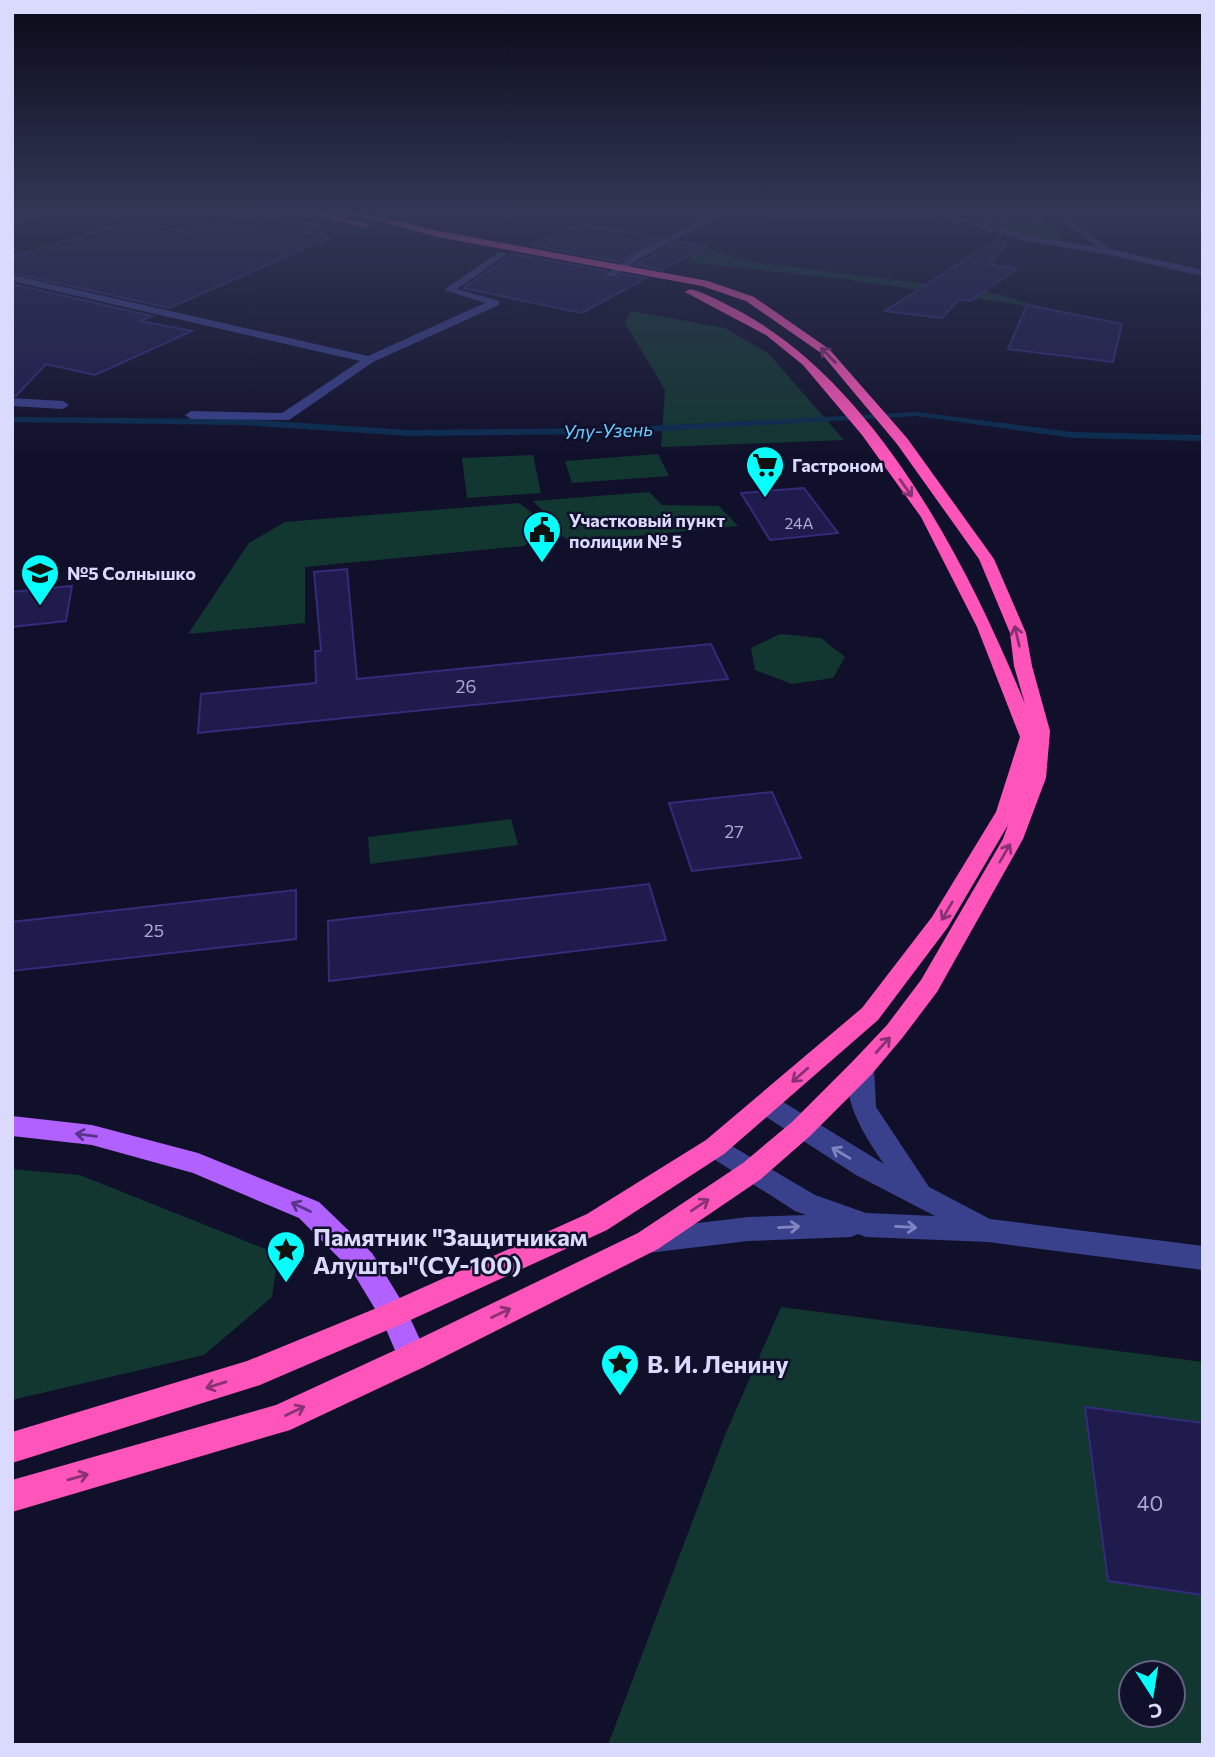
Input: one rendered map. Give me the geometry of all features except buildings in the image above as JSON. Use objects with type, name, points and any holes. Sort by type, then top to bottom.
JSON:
[{"type":"highway","points":[[12,1448],[249,1375],[394,1314],[597,1222],[715,1147],[870,1014],[940,922],[1006,812],[1029,737],[985,627],[877,423],[849,410],[807,363],[770,334],[701,295]]},
{"type":"highway","points":[[12,1496],[279,1419],[413,1357],[648,1241],[752,1171],[801,1129],[895,1031],[929,985],[1013,839],[1037,778],[1041,731],[1023,666],[1018,632],[986,559],[957,515],[877,423],[825,351],[750,299],[738,295]]},
{"type":"main road","points":[[12,1126],[92,1135],[198,1164],[309,1210],[362,1262],[394,1314],[413,1357]]},
{"type":"street","points":[[86,295],[369,360]]},
{"type":"street","points":[[191,415],[285,417],[369,360],[495,303],[467,295]]},
{"type":"street","points":[[12,402],[63,405]]},
{"type":"street","points":[[862,1068],[863,1107],[877,1133],[919,1194]]},
{"type":"street","points":[[766,1104],[801,1129],[865,1167],[988,1230]]},
{"type":"street","points":[[715,1147],[805,1203],[866,1225]]},
{"type":"street","points":[[648,1241],[748,1229],[866,1225],[988,1230],[1203,1258]]},
{"type":"green space","points":[[952,295],[999,295],[1048,309]]},
{"type":"green space","points":[[631,311],[725,328],[768,353],[844,440],[661,447],[665,390],[625,323]]},
{"type":"green space","points":[[658,454],[669,476],[572,483],[565,461]]},
{"type":"green space","points":[[533,455],[541,493],[467,498],[462,458]]},
{"type":"green space","points":[[649,492],[662,505],[719,506],[738,526],[573,542],[554,532],[549,517],[533,501]]},
{"type":"green space","points":[[519,503],[536,516],[543,533],[524,546],[305,567],[305,623],[188,634],[249,543],[285,522]]},
{"type":"green space","points":[[780,634],[821,638],[845,657],[833,678],[792,684],[755,670],[751,648]]},
{"type":"green space","points":[[511,819],[518,845],[370,864],[368,837]]},
{"type":"green space","points":[[12,1169],[80,1175],[278,1254],[272,1297],[204,1355],[12,1400]]},
{"type":"green space","points":[[781,1307],[1203,1362],[1203,1745],[608,1745],[725,1435]]},
{"type":"waterway","name":"Улу-Узень","points":[[12,419],[241,422],[409,433],[613,431],[917,414],[1072,435],[1203,438]]},
{"type":"place","name":"Гастроном","points":[[765,499]]},
{"type":"place","name":"Участковый пункт полиции № 5","points":[[542,564]]},
{"type":"place","name":"№5 Солнышко","points":[[40,607]]},
{"type":"place","name":"Памятник \"Защитникам Алушты\"(СУ-100)","points":[[286,1284]]},
{"type":"place","name":"В. И. Ленину","points":[[620,1397]]}]
